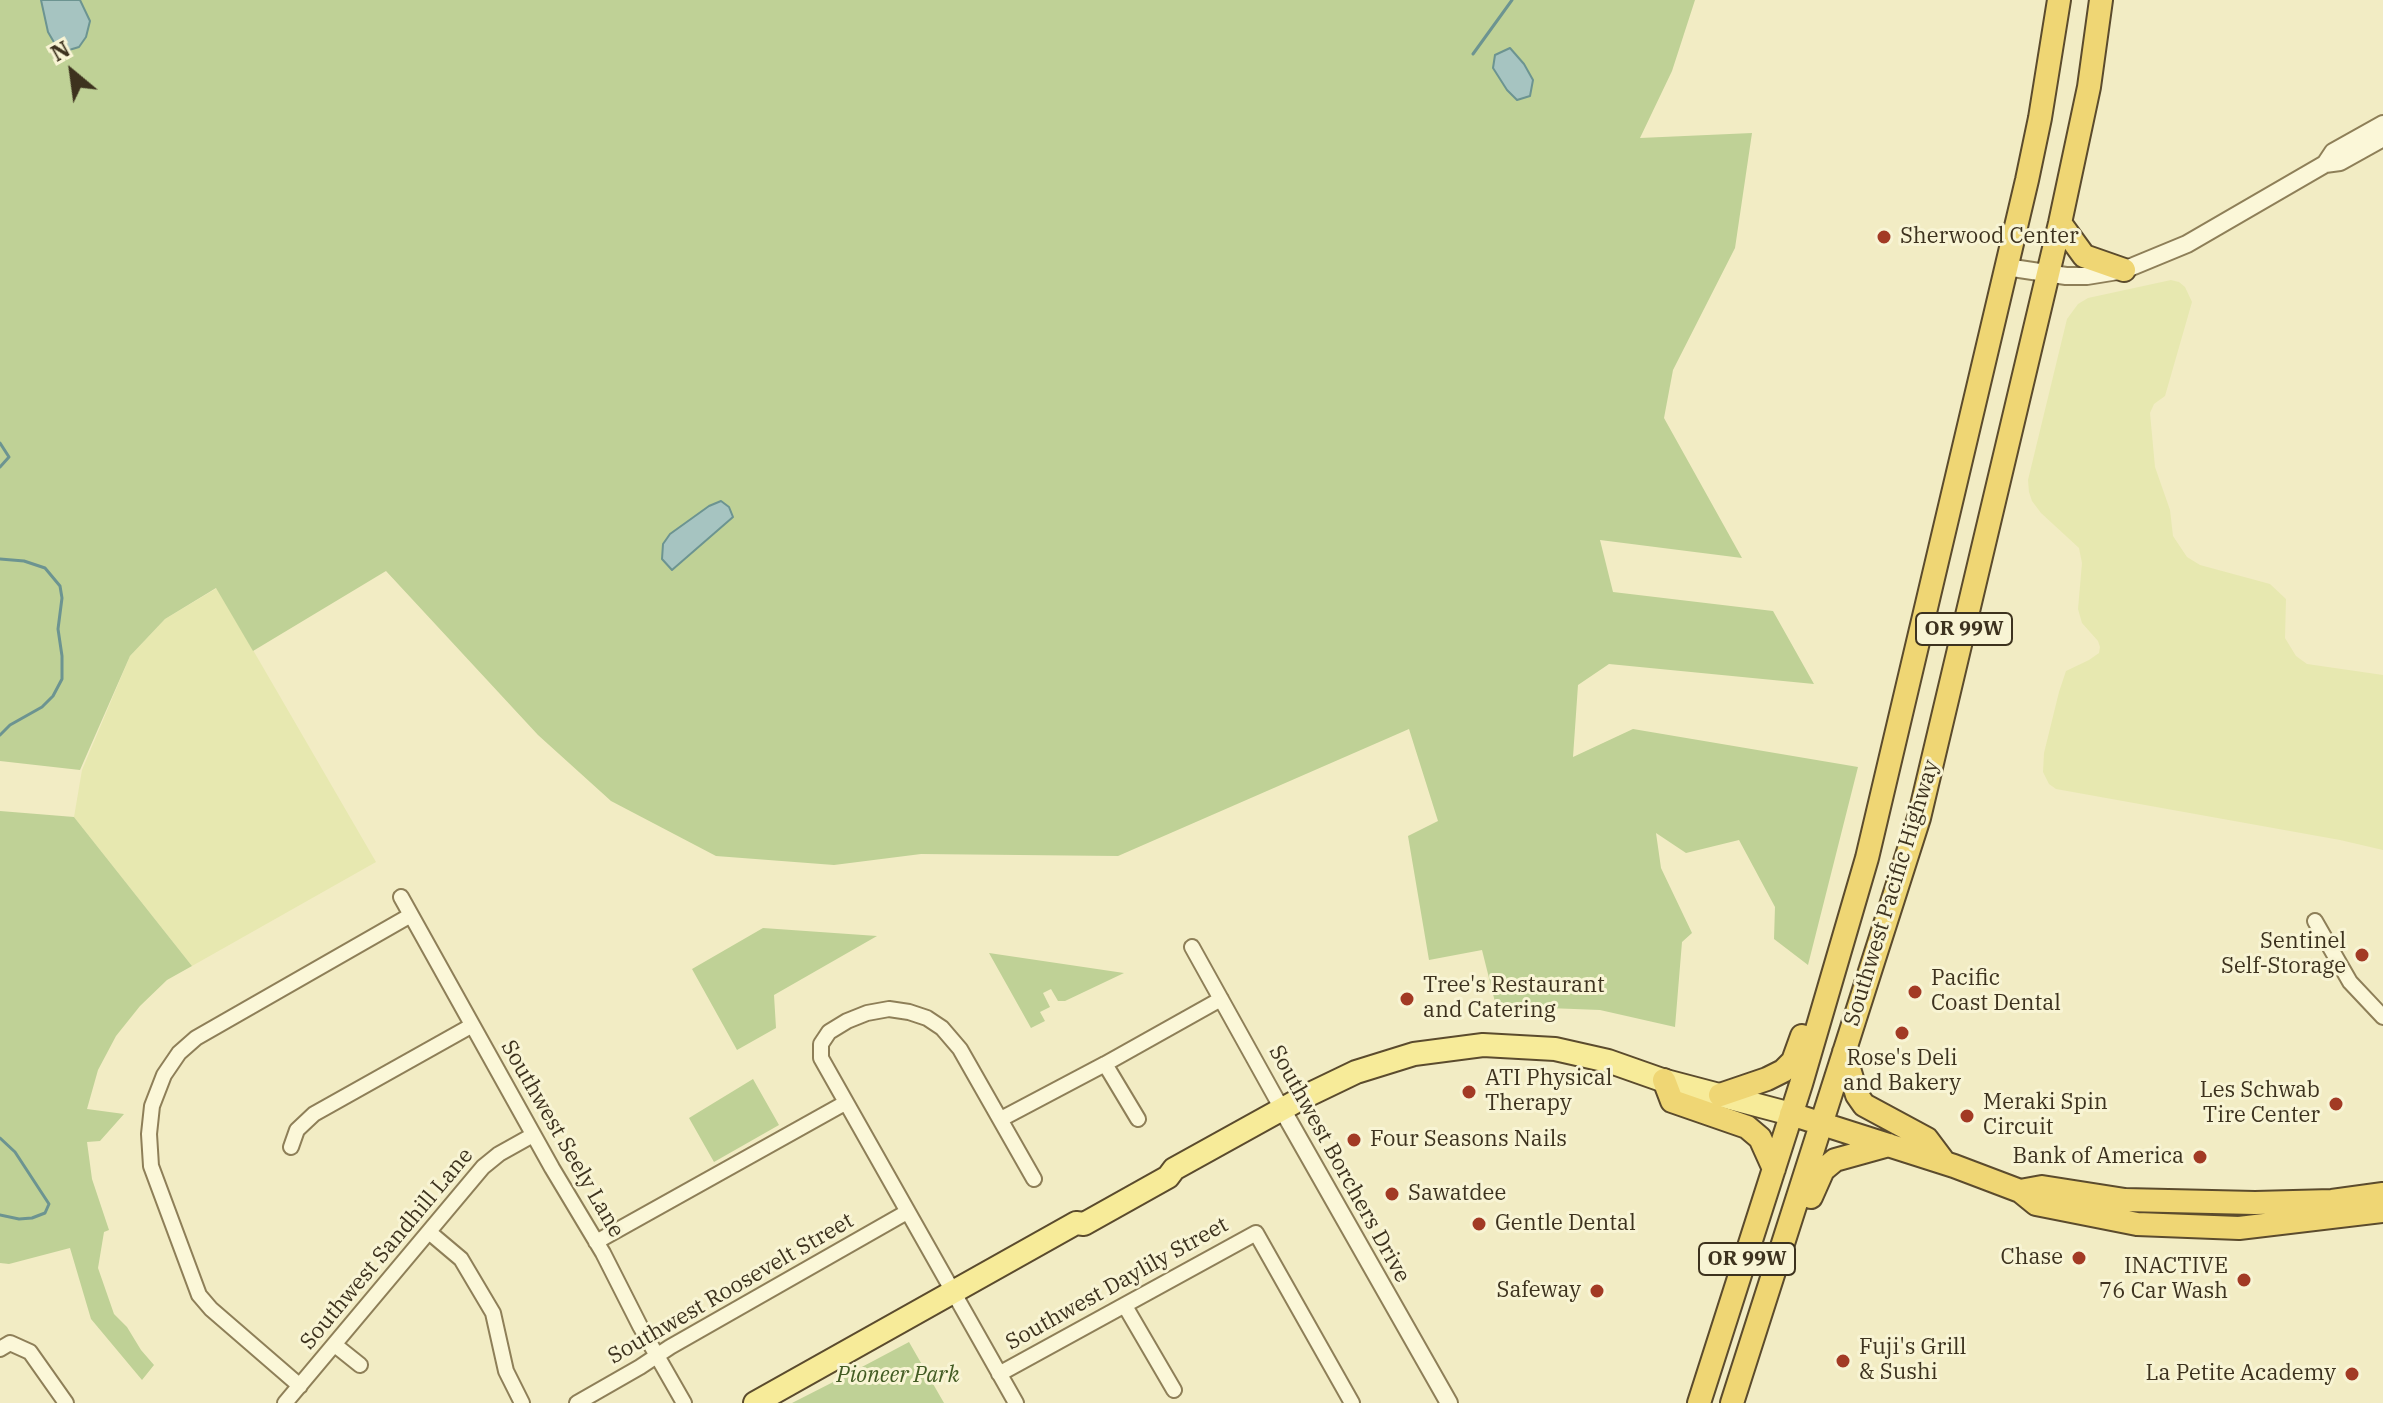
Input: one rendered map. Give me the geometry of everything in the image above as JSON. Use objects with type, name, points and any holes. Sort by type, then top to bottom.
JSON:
[{"type":"highway","name":"Southwest Pacific Highway","points":[[1699,1403],[1840,954],[1870,843],[2040,118],[2059,0]]},
{"type":"highway","name":"Southwest Pacific Highway","points":[[1732,1403],[1919,818],[2060,223],[2089,87],[2101,0]]},
{"type":"highway","points":[[2060,223],[2084,256],[2124,270]]},
{"type":"highway","points":[[1720,1095],[1767,1079],[1793,1061],[1819,973],[1840,954]]},
{"type":"highway","points":[[1844,1052],[1857,1095],[1864,1105],[1927,1139],[1945,1163]]},
{"type":"highway","points":[[1664,1080],[1672,1101],[1747,1127],[1760,1138],[1774,1169]]},
{"type":"highway","points":[[1791,1114],[1945,1163],[2020,1191],[2036,1204],[2146,1225],[2239,1228],[2383,1211]]},
{"type":"highway","points":[[1767,1293],[1783,1283],[1823,1170],[1835,1160],[1889,1145]]},
{"type":"highway","points":[[2020,1191],[2042,1187],[2125,1200],[2245,1202],[2332,1201],[2383,1194]]},
{"type":"highway","points":[[2146,1225],[2167,1215],[2215,1214],[2245,1202]]},
{"type":"main road","points":[[755,1403],[1076,1223],[1081,1214],[1122,1191],[1162,1170],[1174,1169],[1356,1072],[1385,1062],[1447,1048],[1483,1045],[1533,1047],[1578,1053],[1791,1114]]},
{"type":"street","points":[[2325,164],[2333,152],[2383,124]]},
{"type":"street","points":[[2006,267],[2047,275],[2087,276],[2124,270],[2187,244],[2325,164],[2340,162],[2383,138]]},
{"type":"street","name":"Southwest Seely Lane","points":[[401,897],[684,1403]]},
{"type":"street","points":[[300,1386],[211,1309],[195,1288],[150,1159],[152,1106],[164,1075],[179,1053],[196,1038],[411,915]]},
{"type":"street","points":[[2315,921],[2350,982],[2383,1017]]},
{"type":"street","name":"Southwest Borchers Drive","points":[[1192,947],[1449,1403]]},
{"type":"street","points":[[1001,1119],[1221,999]]},
{"type":"street","points":[[1016,1403],[821,1058],[821,1044],[829,1032],[867,1013],[889,1009],[927,1018],[953,1038],[1034,1179]]},
{"type":"street","points":[[291,1147],[297,1130],[314,1114],[471,1026]]},
{"type":"street","points":[[1105,1064],[1138,1119]]},
{"type":"street","points":[[596,1242],[845,1103]]},
{"type":"street","name":"Southwest Sandhill Lane","points":[[285,1403],[490,1160],[533,1135]]},
{"type":"street","name":"Southwest Roosevelt Street","points":[[577,1403],[907,1212]]},
{"type":"street","points":[[429,1232],[466,1266],[493,1313],[506,1371],[522,1403]]},
{"type":"street","name":"Southwest Daylily Street","points":[[999,1374],[1256,1233],[1352,1403]]},
{"type":"street","points":[[1125,1306],[1174,1390]]},
{"type":"street","points":[[0,1349],[10,1343],[30,1352],[66,1403]]},
{"type":"street","points":[[335,1345],[360,1365]]},
{"type":"green space","points":[[0,0],[41,0],[48,32],[79,47],[86,37],[90,21],[80,0],[1695,0],[1672,71],[1640,138],[1752,133],[1735,248],[1673,370],[1664,418],[1742,558],[1600,540],[1613,592],[1773,611],[1814,684],[1609,664],[1578,685],[1573,757],[1633,729],[1858,767],[1808,965],[1774,939],[1775,907],[1739,840],[1686,853],[1656,833],[1661,868],[1692,933],[1682,942],[1675,1027],[1600,1010],[1496,1006],[1482,950],[1429,960],[1408,836],[1438,821],[1409,729],[1118,856],[921,854],[834,865],[716,856],[611,801],[538,735],[386,571],[253,651],[216,588],[165,619],[130,656],[80,770],[0,761]]},
{"type":"green space","points":[[2171,280],[2185,287],[2192,302],[2165,396],[2154,404],[2150,413],[2155,467],[2170,510],[2173,536],[2187,557],[2200,565],[2270,584],[2286,599],[2285,638],[2296,656],[2307,664],[2383,675],[2383,850],[2056,789],[2049,784],[2043,772],[2044,753],[2066,671],[2099,653],[2100,647],[2082,623],[2078,609],[2082,563],[2079,548],[2041,513],[2029,492],[2028,480],[2067,319],[2078,304],[2088,298]]},
{"type":"green space","points":[[217,588],[376,862],[192,966],[74,817],[82,770],[130,656],[165,619]]},
{"type":"green space","points":[[0,811],[74,817],[192,966],[167,980],[140,1006],[116,1036],[98,1070],[87,1109],[124,1114],[100,1141],[87,1142],[92,1179],[109,1230],[104,1232],[98,1268],[114,1314],[154,1365],[142,1380],[91,1319],[70,1248],[9,1264],[0,1263]]},
{"type":"green space","points":[[763,928],[877,936],[774,995],[776,1028],[737,1050],[692,969]]},
{"type":"green space","points":[[989,953],[1124,973],[1065,1001],[1058,1001],[1051,989],[1043,993],[1050,1007],[1040,1012],[1045,1021],[1031,1028]]},
{"type":"green space","points":[[753,1079],[779,1125],[714,1162],[689,1118]]},
{"type":"green space","name":"Pioneer Park","points":[[909,1342],[944,1403],[792,1403],[843,1377]]},
{"type":"water","points":[[41,0],[80,0],[90,21],[86,37],[79,47],[69,50],[55,44],[48,32]]},
{"type":"water","points":[[1510,48],[1533,80],[1530,96],[1517,100],[1493,68],[1495,55]]},
{"type":"water","points":[[721,501],[729,507],[733,517],[672,570],[662,559],[663,544],[670,534]]},
{"type":"waterway","points":[[1473,54],[1512,0]]},
{"type":"waterway","points":[[0,443],[9,457],[0,467]]},
{"type":"waterway","points":[[0,559],[24,561],[45,568],[60,586],[62,598],[58,629],[62,679],[53,696],[42,707],[10,725],[0,735]]},
{"type":"waterway","points":[[0,1138],[15,1152],[49,1204],[45,1213],[32,1218],[0,1215]]},
{"type":"place","name":"Sherwood Center","points":[[1884,237]]},
{"type":"place","name":"Sentinel Self-Storage","points":[[2362,955]]},
{"type":"place","name":"Pacific Coast Dental","points":[[1915,992]]},
{"type":"place","name":"Tree's Restaurant and Catering","points":[[1407,999]]},
{"type":"place","name":"Rose's Deli and Bakery","points":[[1902,1033]]},
{"type":"place","name":"ATI Physical Therapy","points":[[1469,1092]]},
{"type":"place","name":"Les Schwab Tire Center","points":[[2336,1104]]},
{"type":"place","name":"Meraki Spin Circuit","points":[[1967,1116]]},
{"type":"place","name":"Four Seasons Nails","points":[[1354,1140]]},
{"type":"place","name":"Bank of America","points":[[2200,1157]]},
{"type":"place","name":"Sawatdee","points":[[1392,1194]]},
{"type":"place","name":"Gentle Dental","points":[[1479,1224]]},
{"type":"place","name":"Chase","points":[[2079,1258]]},
{"type":"place","name":"INACTIVE 76 Car Wash","points":[[2244,1280]]},
{"type":"place","name":"Safeway","points":[[1597,1291]]},
{"type":"place","name":"Fuji's Grill & Sushi","points":[[1843,1361]]},
{"type":"place","name":"La Petite Academy","points":[[2352,1374]]}]
